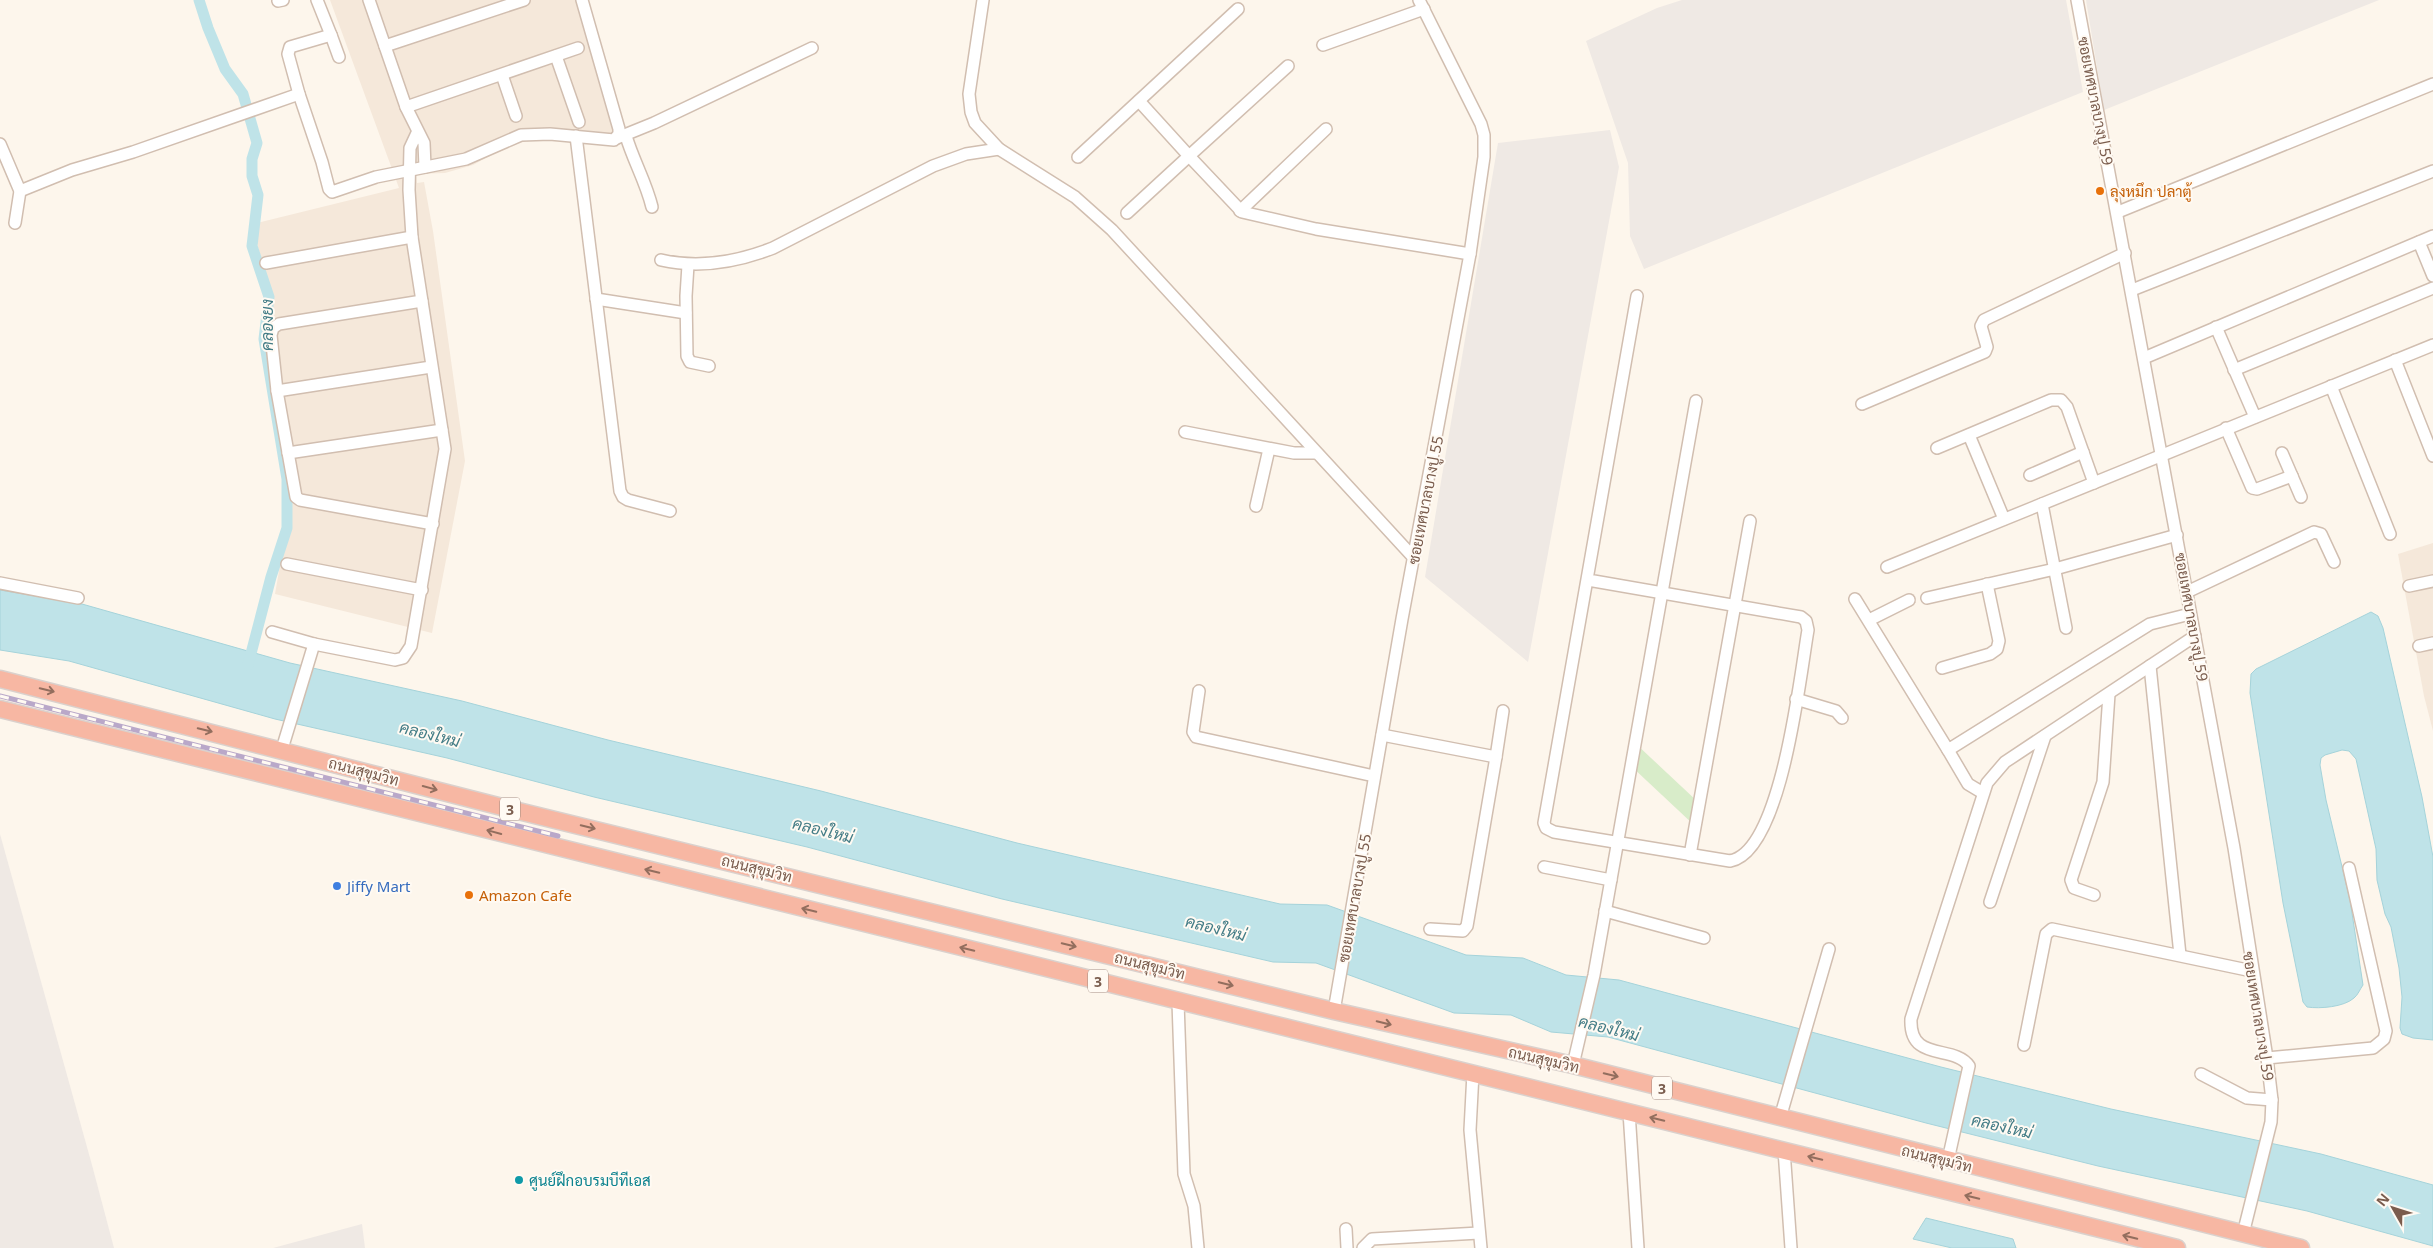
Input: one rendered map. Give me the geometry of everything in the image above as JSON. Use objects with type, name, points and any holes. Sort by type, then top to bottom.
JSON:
[{"type":"highway","name":"ถนนสุขุมวิท","points":[[0,679],[282,749],[502,807],[1334,1011],[1573,1065],[2301,1248]]},
{"type":"highway","name":"ถนนสุขุมวิท","points":[[0,709],[2177,1248]]},
{"type":"highway","points":[[1015,961],[1021,933]]},
{"type":"street","points":[[316,0],[339,57]]},
{"type":"street","points":[[369,0],[406,106],[417,133],[424,143],[425,167]]},
{"type":"street","points":[[385,46],[524,0]]},
{"type":"street","points":[[582,0],[621,137],[647,187],[652,207]]},
{"type":"street","points":[[983,0],[969,94],[971,112],[975,123],[984,135],[1000,149],[1075,197],[1093,211],[1414,558]]},
{"type":"street","name":"ซอยเทศบาลบางปู 59","points":[[2077,0],[2118,212],[2234,848],[2267,1058],[2272,1100],[2271,1122],[2243,1234]]},
{"type":"street","points":[[1323,44],[1421,4]]},
{"type":"street","name":"ซอยเทศบาลบางปู 55","points":[[1334,1011],[1353,910],[1374,776],[1470,254],[1484,157],[1484,136],[1470,102],[1421,4]]},
{"type":"street","points":[[1078,157],[1238,9]]},
{"type":"street","points":[[331,35],[288,49],[299,94],[330,191],[345,189],[376,178],[410,173],[425,167],[466,158],[520,135],[550,134],[577,141],[609,140],[621,137],[812,48]]},
{"type":"street","points":[[406,106],[578,48]]},
{"type":"street","points":[[556,56],[579,122]]},
{"type":"street","points":[[1127,213],[1288,66]]},
{"type":"street","points":[[502,75],[516,116]]},
{"type":"street","points":[[2118,212],[2433,84]]},
{"type":"street","points":[[20,191],[72,170],[133,152],[299,94]]},
{"type":"street","points":[[1139,101],[1240,210],[1316,229],[1470,254]]},
{"type":"street","points":[[1240,210],[1326,129]]},
{"type":"street","points":[[272,632],[314,644],[395,660],[403,658],[411,646],[445,460],[412,236],[409,190],[410,148],[417,133]]},
{"type":"street","points":[[577,141],[620,491],[623,497],[628,500],[670,511]]},
{"type":"street","points":[[0,144],[20,191],[15,223]]},
{"type":"street","points":[[661,260],[688,265],[753,256],[773,248],[933,166],[966,154],[1000,149]]},
{"type":"street","points":[[2132,290],[2433,171]]},
{"type":"street","points":[[266,263],[412,236]]},
{"type":"street","points":[[2144,358],[2433,236]]},
{"type":"street","points":[[2419,242],[2433,276]]},
{"type":"street","points":[[1862,404],[1985,352],[1987,346],[1981,326],[1984,320],[2125,254]]},
{"type":"street","points":[[688,265],[686,313],[688,359],[696,364],[709,366]]},
{"type":"street","points":[[2234,370],[2433,288]]},
{"type":"street","points":[[1588,580],[1801,617],[1806,620],[1808,630],[1779,789],[1749,851],[1744,857],[1730,861],[1617,843],[1554,832],[1548,830],[1544,823],[1638,296]]},
{"type":"street","points":[[596,299],[686,313]]},
{"type":"street","points":[[422,301],[279,324],[273,328],[271,335],[277,391],[294,492],[300,500],[433,524]]},
{"type":"street","points":[[2216,327],[2255,417]]},
{"type":"street","points":[[1887,567],[2433,345]]},
{"type":"street","points":[[2395,360],[2433,456]]},
{"type":"street","points":[[277,391],[431,367]]},
{"type":"street","points":[[2331,386],[2390,534]]},
{"type":"street","points":[[1937,448],[2056,399],[2061,400],[2067,407],[2094,482]]},
{"type":"street","points":[[1573,1065],[1594,975],[1696,401]]},
{"type":"street","points":[[2226,428],[2252,488],[2257,489],[2292,476]]},
{"type":"street","points":[[288,454],[442,430]]},
{"type":"street","points":[[1185,432],[1294,453],[1315,453]]},
{"type":"street","points":[[1969,435],[2004,519]]},
{"type":"street","points":[[1256,506],[1270,448]]},
{"type":"street","points":[[2030,475],[2083,452]]},
{"type":"street","points":[[2282,453],[2301,497]]},
{"type":"street","points":[[2042,504],[2066,628]]},
{"type":"street","points":[[1690,855],[1750,521]]},
{"type":"street","points":[[2187,592],[2314,532],[2321,534],[2334,562]]},
{"type":"street","points":[[1927,598],[2055,569],[2177,536]]},
{"type":"street","points":[[286,564],[422,590]]},
{"type":"street","points":[[2410,586],[2433,581]]},
{"type":"street","points":[[0,583],[78,598]]},
{"type":"street","points":[[1942,668],[1990,654],[1997,649],[1999,641],[1987,584]]},
{"type":"street","points":[[1855,599],[1968,784],[1983,793]]},
{"type":"street","points":[[1869,620],[1909,600]]},
{"type":"street","points":[[1948,750],[2150,624],[2190,614]]},
{"type":"street","points":[[1948,1160],[1970,1070],[1967,1063],[1963,1060],[1933,1050],[1917,1041],[1912,1036],[1911,1019],[1983,793],[1997,768],[2195,636]]},
{"type":"street","points":[[2419,646],[2433,643]]},
{"type":"street","points":[[282,749],[314,644]]},
{"type":"street","points":[[2150,666],[2180,955]]},
{"type":"street","points":[[1199,691],[1193,732],[1196,736],[1374,776]]},
{"type":"street","points":[[2094,895],[2074,888],[2072,880],[2103,782],[2109,694]]},
{"type":"street","points":[[1796,699],[1836,711],[1842,718]]},
{"type":"street","points":[[1430,929],[1463,931],[1468,926],[1503,711]]},
{"type":"street","points":[[1382,735],[1496,756]]},
{"type":"street","points":[[1990,902],[2045,736]]},
{"type":"street","points":[[1544,867],[1611,880]]},
{"type":"street","points":[[2267,1058],[2373,1048],[2384,1039],[2386,1031],[2349,868]]},
{"type":"street","points":[[1605,911],[1704,938]]},
{"type":"street","points":[[2024,1045],[2046,934],[2049,930],[2057,929],[2252,972]]},
{"type":"street","points":[[1780,1118],[1829,949]]},
{"type":"street","points":[[1178,1002],[1184,1174],[1194,1206],[1198,1248]]},
{"type":"street","points":[[1473,1073],[1470,1130],[1480,1248]]},
{"type":"street","points":[[2202,1074],[2248,1098],[2272,1100]]},
{"type":"street","points":[[1629,1112],[1638,1248]]},
{"type":"street","points":[[1784,1150],[1791,1248]]},
{"type":"street","points":[[1346,1229],[1347,1248]]},
{"type":"street","points":[[1363,1248],[1372,1239],[1479,1233]]},
{"type":"street","points":[[1406,1236],[1408,1248]]},
{"type":"shaded area","points":[[330,0],[585,0],[623,136],[557,134],[512,144],[473,165],[445,173],[416,174],[417,183],[424,182],[433,231],[465,461],[432,633],[275,594],[291,502],[276,433],[266,349],[274,300],[254,234],[257,223],[399,188]]},
{"type":"shaded area","points":[[1682,0],[2066,0],[2083,92],[1644,269],[1630,236],[1628,163],[1586,41],[1657,8]]},
{"type":"shaded area","points":[[2086,0],[2379,0],[2104,110]]},
{"type":"shaded area","points":[[1610,130],[1619,167],[1528,662],[1425,577],[1498,143]]},
{"type":"shaded area","points":[[2433,543],[2433,731],[2424,696],[2398,554]]},
{"type":"shaded area","points":[[0,834],[92,1165],[114,1248],[0,1248]]},
{"type":"shaded area","points":[[362,1224],[365,1248],[273,1248]]},
{"type":"green space","points":[[1635,743],[1698,802],[1694,825],[1631,766]]},
{"type":"water","name":"คลองใหม่","points":[[0,590],[82,604],[290,663],[462,701],[608,740],[821,791],[1017,843],[1280,904],[1327,905],[1466,955],[1523,958],[1566,975],[1619,980],[1941,1067],[2111,1109],[2321,1154],[2433,1185],[2433,1246],[2307,1211],[2098,1166],[1926,1123],[1608,1037],[1551,1032],[1511,1015],[1454,1013],[1316,963],[1273,962],[1002,899],[807,847],[594,797],[447,758],[275,719],[69,661],[0,650]]},
{"type":"water","points":[[2371,612],[2378,616],[2383,628],[2422,797],[2433,857],[2433,1040],[2413,1038],[2402,1034],[2400,1028],[2402,997],[2399,968],[2391,927],[2385,914],[2377,880],[2376,849],[2356,759],[2349,751],[2342,750],[2325,755],[2321,758],[2320,765],[2326,800],[2350,900],[2363,985],[2354,998],[2338,1005],[2312,1008],[2307,1007],[2303,1002],[2283,903],[2250,693],[2251,674],[2256,669]]},
{"type":"water","points":[[1926,1218],[2013,1239],[2016,1248],[1952,1248],[1913,1239]]},
{"type":"waterway","name":"คลองยง","points":[[199,0],[225,69],[243,94],[257,143],[252,159],[252,176],[258,195],[252,246],[269,297],[264,339],[287,479],[287,528],[271,577],[248,665]]},
{"type":"railway","points":[[0,696],[558,836]]},
{"type":"place","name":"ลุงหมึก ปลาตู้","points":[[2100,191]]},
{"type":"place","name":"Jiffy Mart","points":[[337,886]]},
{"type":"place","name":"Amazon Cafe","points":[[469,895]]},
{"type":"place","name":"ศูนย์ฝึกอบรมบีทีเอส","points":[[519,1180]]}]
